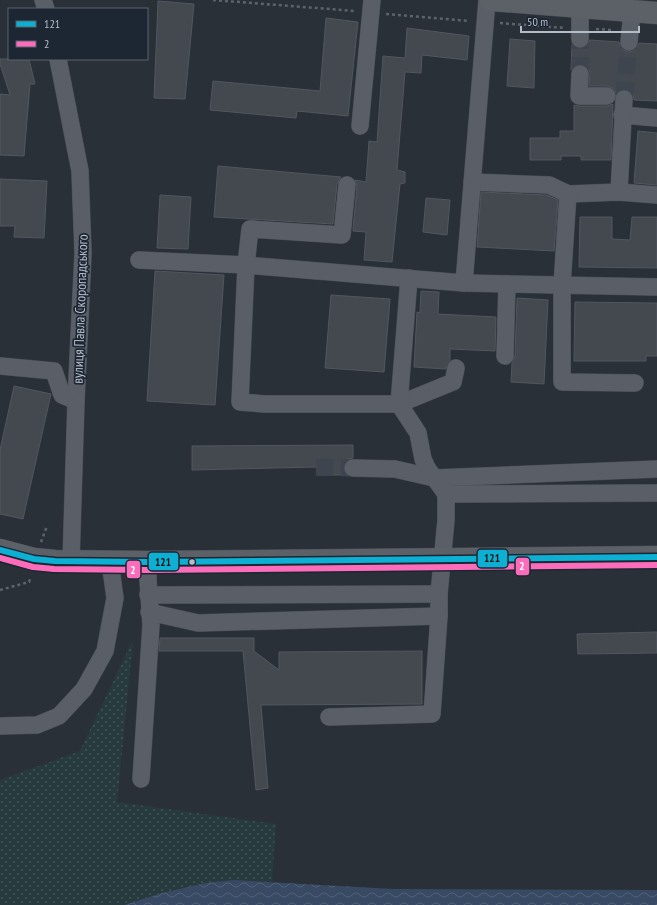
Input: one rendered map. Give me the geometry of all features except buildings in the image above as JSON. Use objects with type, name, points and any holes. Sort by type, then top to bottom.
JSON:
[{"type":"main road","points":[[491,0],[580,8],[630,28],[657,13]]},
{"type":"main road","points":[[0,550],[34,558],[71,562],[657,557]]},
{"type":"street","points":[[464,283],[484,22],[487,0]]},
{"type":"street","points":[[360,126],[372,6]]},
{"type":"street","points":[[580,8],[580,34]]},
{"type":"street","name":"вулиця Павла Скоропадського","points":[[58,60],[80,171],[83,253],[76,401],[71,562]]},
{"type":"street","points":[[580,74],[579,96],[607,96]]},
{"type":"street","points":[[619,192],[623,107],[657,118]]},
{"type":"street","points":[[472,182],[549,185],[568,194],[619,192],[657,195]]},
{"type":"street","points":[[347,185],[342,235],[250,229],[246,265],[240,402],[265,404],[399,404],[453,382],[456,368]]},
{"type":"street","points":[[568,194],[562,285],[562,382],[635,383]]},
{"type":"street","points":[[139,260],[246,265],[464,283],[657,287]]},
{"type":"street","points":[[329,717],[432,714],[446,494],[427,468],[423,459],[418,433],[399,404],[408,278]]},
{"type":"street","points":[[505,356],[507,284]]},
{"type":"street","points":[[0,366],[54,371],[62,395],[76,401]]},
{"type":"street","points":[[353,468],[395,469],[434,478],[657,469]]},
{"type":"street","points":[[446,494],[657,494]]},
{"type":"street","points":[[0,726],[37,725],[59,716],[84,689],[105,651],[115,598],[110,562]]},
{"type":"street","points":[[141,779],[151,625],[148,595],[148,562]]},
{"type":"street","points":[[148,595],[439,594]]},
{"type":"street","points":[[149,612],[198,623],[439,616]]},
{"type":"path","points":[[213,0],[372,6],[580,34],[630,28]]},
{"type":"path","points":[[0,590],[29,582]]},
{"type":"green space","points":[[133,640],[117,802],[276,824],[272,882],[234,880],[205,883],[162,893],[124,905],[0,905],[0,780],[80,751]]},
{"type":"water","points":[[234,880],[393,889],[657,890],[657,905],[124,905],[162,893],[205,883]]},
{"type":"tunnel","points":[[580,39],[580,74]]},
{"type":"tunnel","points":[[624,99],[629,42]]},
{"type":"tunnel","points":[[316,467],[353,468]]},
{"type":"transit line","name":"121","points":[[0,550],[34,559],[55,561],[148,562],[657,557]]},
{"type":"transit line","name":"2","points":[[0,558],[33,567],[54,569],[148,570],[657,565]]}]
